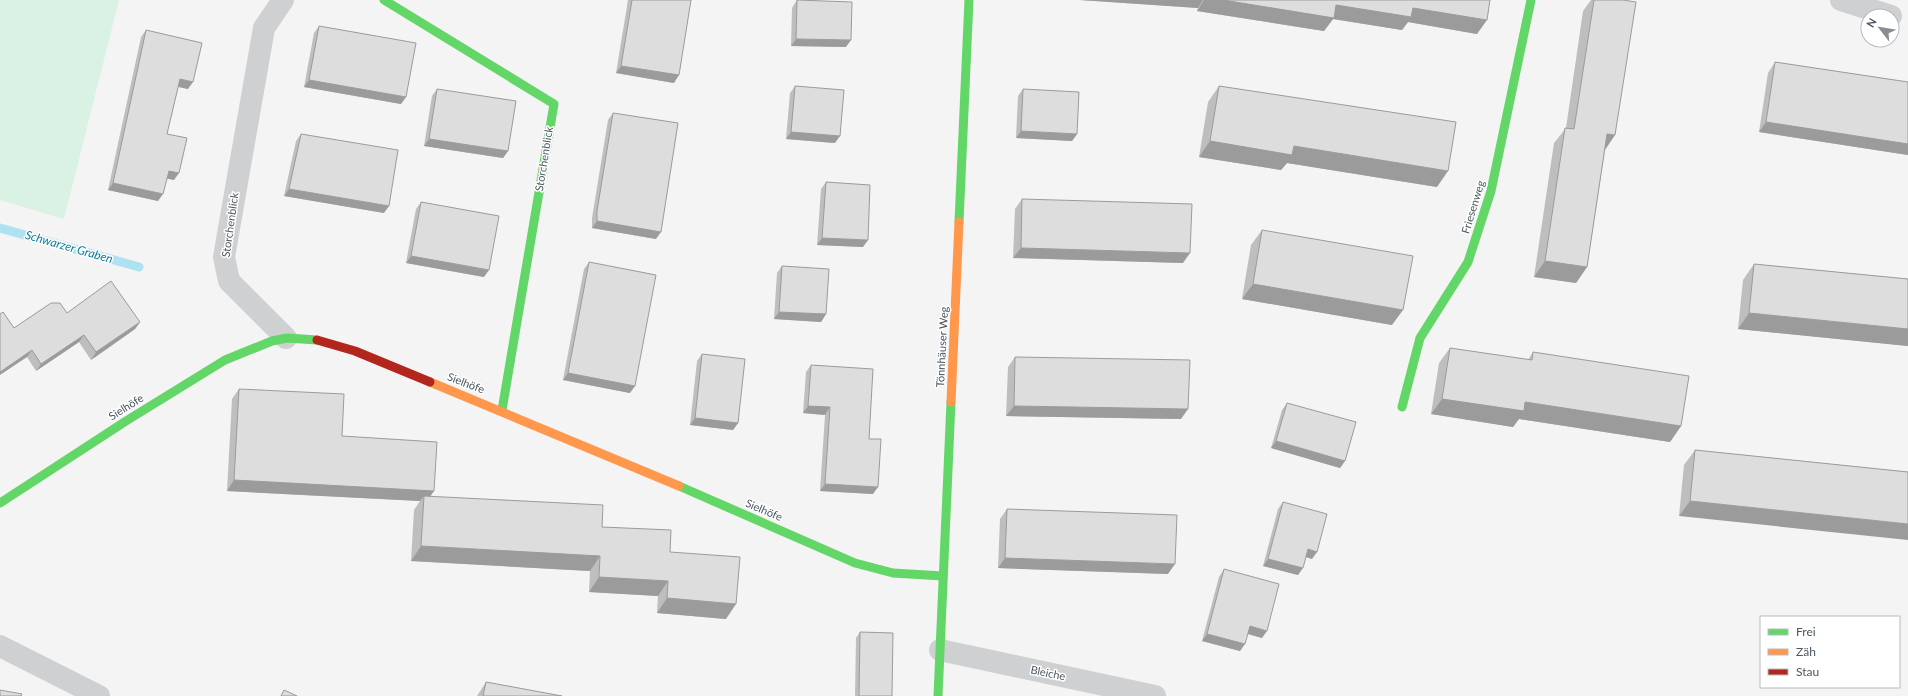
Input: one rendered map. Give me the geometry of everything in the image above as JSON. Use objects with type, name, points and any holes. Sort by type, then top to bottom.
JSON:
[{"type":"street","name":"Storchenblick","points":[[283,0],[264,28],[224,257],[228,281],[286,338]]},
{"type":"street","name":"Storchenblick","points":[[384,0],[554,104],[502,410]]},
{"type":"street","name":"Tönnhäuser Weg","points":[[938,696],[969,0]]},
{"type":"street","name":"Friesenweg","points":[[1402,407],[1420,338],[1468,262],[1491,191],[1531,0]]},
{"type":"street","points":[[1841,0],[1866,8]]},
{"type":"street","name":"Sielhöfe","points":[[0,503],[199,375],[244,350],[286,338],[311,338],[341,347],[502,410],[855,563],[893,573],[943,576]]},
{"type":"street","points":[[0,646],[99,696]]},
{"type":"street","name":"Bleiche","points":[[940,650],[1155,696]]},
{"type":"green space","points":[[0,0],[119,0],[64,219],[0,200]]},
{"type":"building","points":[[632,0],[691,0],[679,75],[621,66]]},
{"type":"building","points":[[797,0],[852,2],[851,40],[796,39]]},
{"type":"building","points":[[1223,0],[1490,0],[1487,20],[1413,8],[1411,17],[1336,5],[1334,18]]},
{"type":"building","points":[[1594,0],[1623,0],[1636,2],[1615,135],[1607,134],[1587,267],[1545,261],[1565,128],[1574,129]]},
{"type":"building","points":[[319,26],[416,43],[406,97],[309,80]]},
{"type":"building","points":[[146,30],[202,43],[193,82],[180,79],[167,134],[187,138],[179,173],[169,171],[163,194],[113,183]]},
{"type":"building","points":[[1775,62],[1908,82],[1908,144],[1766,122]]},
{"type":"building","points":[[795,86],[844,90],[840,136],[791,132]]},
{"type":"building","points":[[1219,86],[1456,122],[1448,171],[1294,146],[1292,155],[1210,141]]},
{"type":"building","points":[[437,89],[516,101],[508,151],[429,139]]},
{"type":"building","points":[[1023,89],[1079,92],[1077,134],[1021,131]]},
{"type":"building","points":[[613,113],[678,123],[661,232],[597,221],[597,211]]},
{"type":"building","points":[[301,134],[398,150],[389,206],[289,189]]},
{"type":"building","points":[[826,182],[870,185],[868,240],[822,238]]},
{"type":"building","points":[[1022,199],[1192,204],[1190,253],[1021,248]]},
{"type":"building","points":[[421,202],[499,216],[489,270],[411,256]]},
{"type":"building","points":[[1262,230],[1413,256],[1403,310],[1253,284]]},
{"type":"building","points":[[589,262],[656,275],[635,386],[568,373]]},
{"type":"building","points":[[1754,264],[1908,279],[1908,329],[1749,313]]},
{"type":"building","points":[[782,266],[829,269],[826,314],[779,312]]},
{"type":"building","points":[[111,281],[140,322],[96,352],[84,335],[41,364],[32,350],[0,372],[0,314],[3,312],[14,328],[51,303],[60,303],[67,313]]},
{"type":"building","points":[[1450,348],[1532,360],[1533,352],[1689,376],[1681,426],[1525,402],[1524,411],[1442,399]]},
{"type":"building","points":[[702,354],[745,359],[738,423],[695,418]]},
{"type":"building","points":[[1015,357],[1190,360],[1188,409],[1014,406]]},
{"type":"building","points":[[811,365],[873,369],[869,439],[881,439],[878,487],[825,484],[830,407],[808,406]]},
{"type":"building","points":[[239,389],[344,394],[342,436],[437,442],[434,491],[234,480]]},
{"type":"building","points":[[1287,403],[1356,422],[1345,461],[1276,441]]},
{"type":"building","points":[[1695,450],[1908,472],[1908,524],[1690,501]]},
{"type":"building","points":[[424,496],[603,505],[602,527],[671,530],[670,552],[740,557],[736,604],[667,598],[668,581],[599,577],[600,556],[421,546]]},
{"type":"building","points":[[1283,502],[1327,514],[1317,552],[1308,549],[1303,568],[1268,559]]},
{"type":"building","points":[[1007,509],[1177,515],[1175,564],[1005,558]]},
{"type":"building","points":[[1224,569],[1279,584],[1267,631],[1250,626],[1245,644],[1207,634]]},
{"type":"building","points":[[860,632],[893,633],[892,696],[859,696]]},
{"type":"building","points":[[486,682],[562,696],[483,696]]},
{"type":"building","points":[[0,690],[22,694],[21,696],[0,696]]},
{"type":"building","points":[[284,690],[297,696],[281,696]]},
{"type":"waterway","name":"Schwarzer Graben","points":[[0,228],[139,267]]},
{"type":"traffic: fast","points":[[384,0],[554,104],[502,410]]},
{"type":"traffic: fast","points":[[959,222],[969,0]]},
{"type":"traffic: fast","points":[[1402,407],[1420,338],[1468,262],[1491,191],[1531,0]]},
{"type":"traffic: fast","points":[[0,503],[126,421],[225,360],[272,341],[287,338],[317,340]]},
{"type":"traffic: fast","points":[[938,696],[951,402]]},
{"type":"traffic: fast","points":[[679,486],[855,563],[893,573],[943,576]]},
{"type":"traffic: slow","points":[[951,402],[959,222]]},
{"type":"traffic: slow","points":[[430,382],[679,486]]},
{"type":"traffic: jam","points":[[317,340],[355,351],[430,382]]}]
